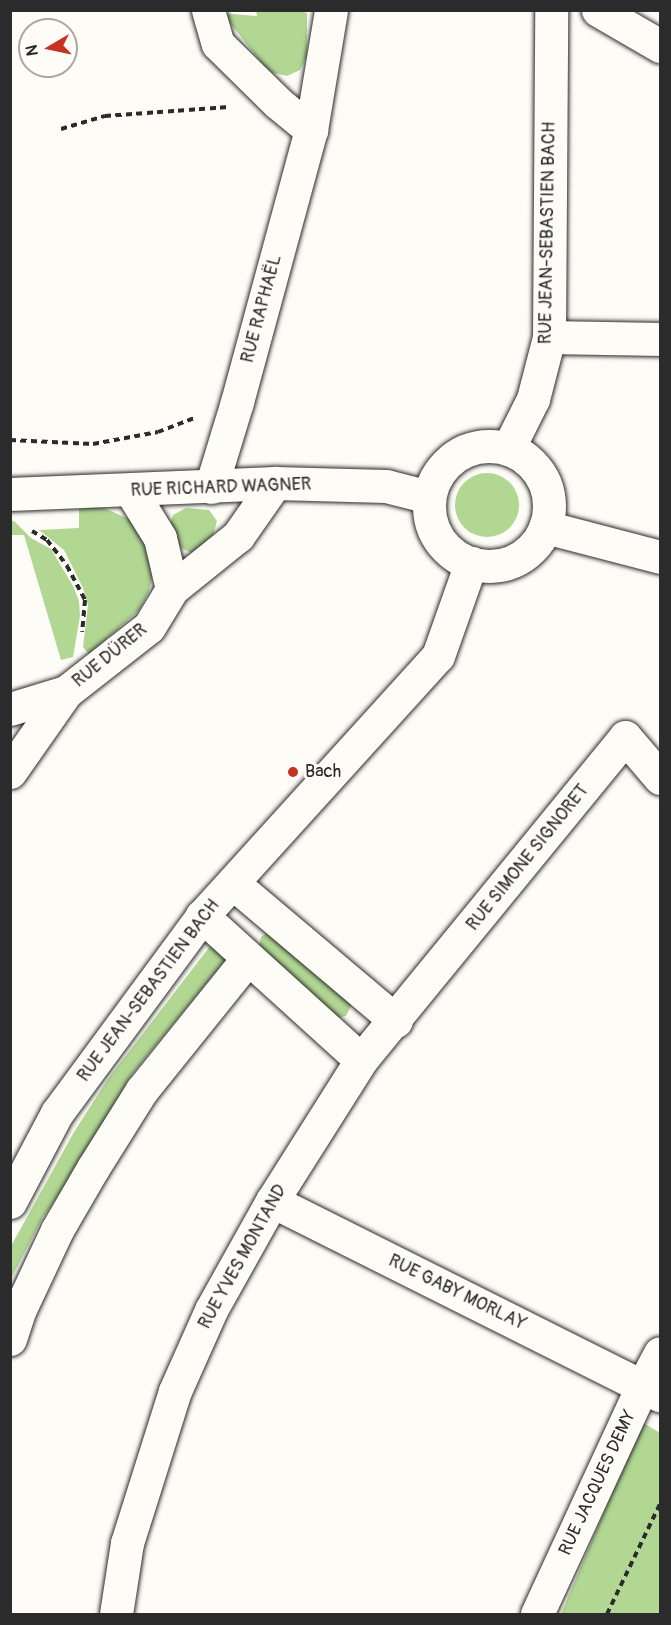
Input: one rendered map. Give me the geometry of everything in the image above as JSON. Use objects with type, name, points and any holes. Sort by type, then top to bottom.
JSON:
[{"type":"street","points":[[208,10],[218,44],[278,103],[311,130]]},
{"type":"street","name":"RUE RAPHAËL","points":[[211,487],[237,402],[311,130],[331,10]]},
{"type":"street","name":"RUE JEAN-SEBASTIEN BACH","points":[[508,449],[533,399],[549,337],[551,10]]},
{"type":"street","points":[[598,10],[660,46]]},
{"type":"street","points":[[549,337],[660,339]]},
{"type":"street","points":[[487,446],[508,449],[524,458],[542,480],[549,508],[546,527],[537,543],[523,556],[507,563],[489,566],[471,563],[453,553],[438,538],[432,525],[429,497],[436,477],[449,461],[466,450],[487,446]]},
{"type":"street","name":"RUE RICHARD WAGNER","points":[[18,508],[130,491],[274,483],[386,486],[429,497]]},
{"type":"street","name":"RUE DÜRER","points":[[10,772],[78,683],[149,627],[172,589],[238,536],[274,483]]},
{"type":"street","points":[[130,491],[160,538],[172,589]]},
{"type":"street","points":[[546,527],[660,557]]},
{"type":"street","name":"RUE JEAN-SEBASTIEN BACH","points":[[10,1202],[57,1113],[202,916],[234,884],[438,656],[471,563]]},
{"type":"street","name":"RUE DÜRER","points":[[10,709],[78,683]]},
{"type":"street","name":"RUE SIMONE SIGNORET","points":[[362,1060],[625,737],[660,778]]},
{"type":"street","points":[[234,884],[396,1021]]},
{"type":"street","points":[[202,916],[362,1060]]},
{"type":"street","points":[[10,1340],[20,1309],[57,1230],[141,1090],[248,958]]},
{"type":"street","name":"RUE YVES MONTAND","points":[[116,1614],[127,1543],[175,1391],[211,1310],[272,1201],[362,1060]]},
{"type":"street","name":"RUE GABY MORLAY","points":[[272,1201],[652,1390]]},
{"type":"street","name":"RUE JACQUES DEMY","points":[[537,1614],[652,1390],[660,1353]]},
{"type":"path","points":[[61,129],[105,116],[278,103]]},
{"type":"path","points":[[10,440],[93,444],[158,432],[237,402]]},
{"type":"path","points":[[18,508],[30,530],[47,540],[67,566],[85,600],[78,683]]},
{"type":"path","points":[[607,1614],[660,1504]]},
{"type":"green space","points":[[256,11],[307,13],[307,56],[300,70],[287,76],[269,72],[222,13],[257,16]]},
{"type":"green space","points":[[487,473],[505,479],[513,487],[519,505],[513,523],[505,531],[487,537],[469,531],[461,523],[455,505],[461,487],[469,479]]},
{"type":"green space","points":[[104,508],[131,520],[145,535],[154,569],[149,591],[139,610],[89,654],[83,647],[88,605],[83,588],[64,550],[39,530],[79,528],[79,509]]},
{"type":"green space","points":[[186,508],[209,510],[217,521],[213,535],[192,553],[181,548],[170,526],[173,515]]},
{"type":"green space","points":[[10,521],[14,521],[31,538],[51,549],[73,586],[79,601],[80,616],[73,657],[61,660],[24,535],[11,535]]},
{"type":"green space","points":[[268,932],[352,1004],[346,1016],[337,1018],[259,946],[261,937]]},
{"type":"green space","points":[[214,941],[228,957],[132,1074],[67,1183],[43,1217],[11,1279],[11,1246],[74,1132],[108,1079]]},
{"type":"green space","points":[[642,1422],[660,1433],[660,1614],[561,1614]]},
{"type":"place","name":"Bach","points":[[293,772]]}]
